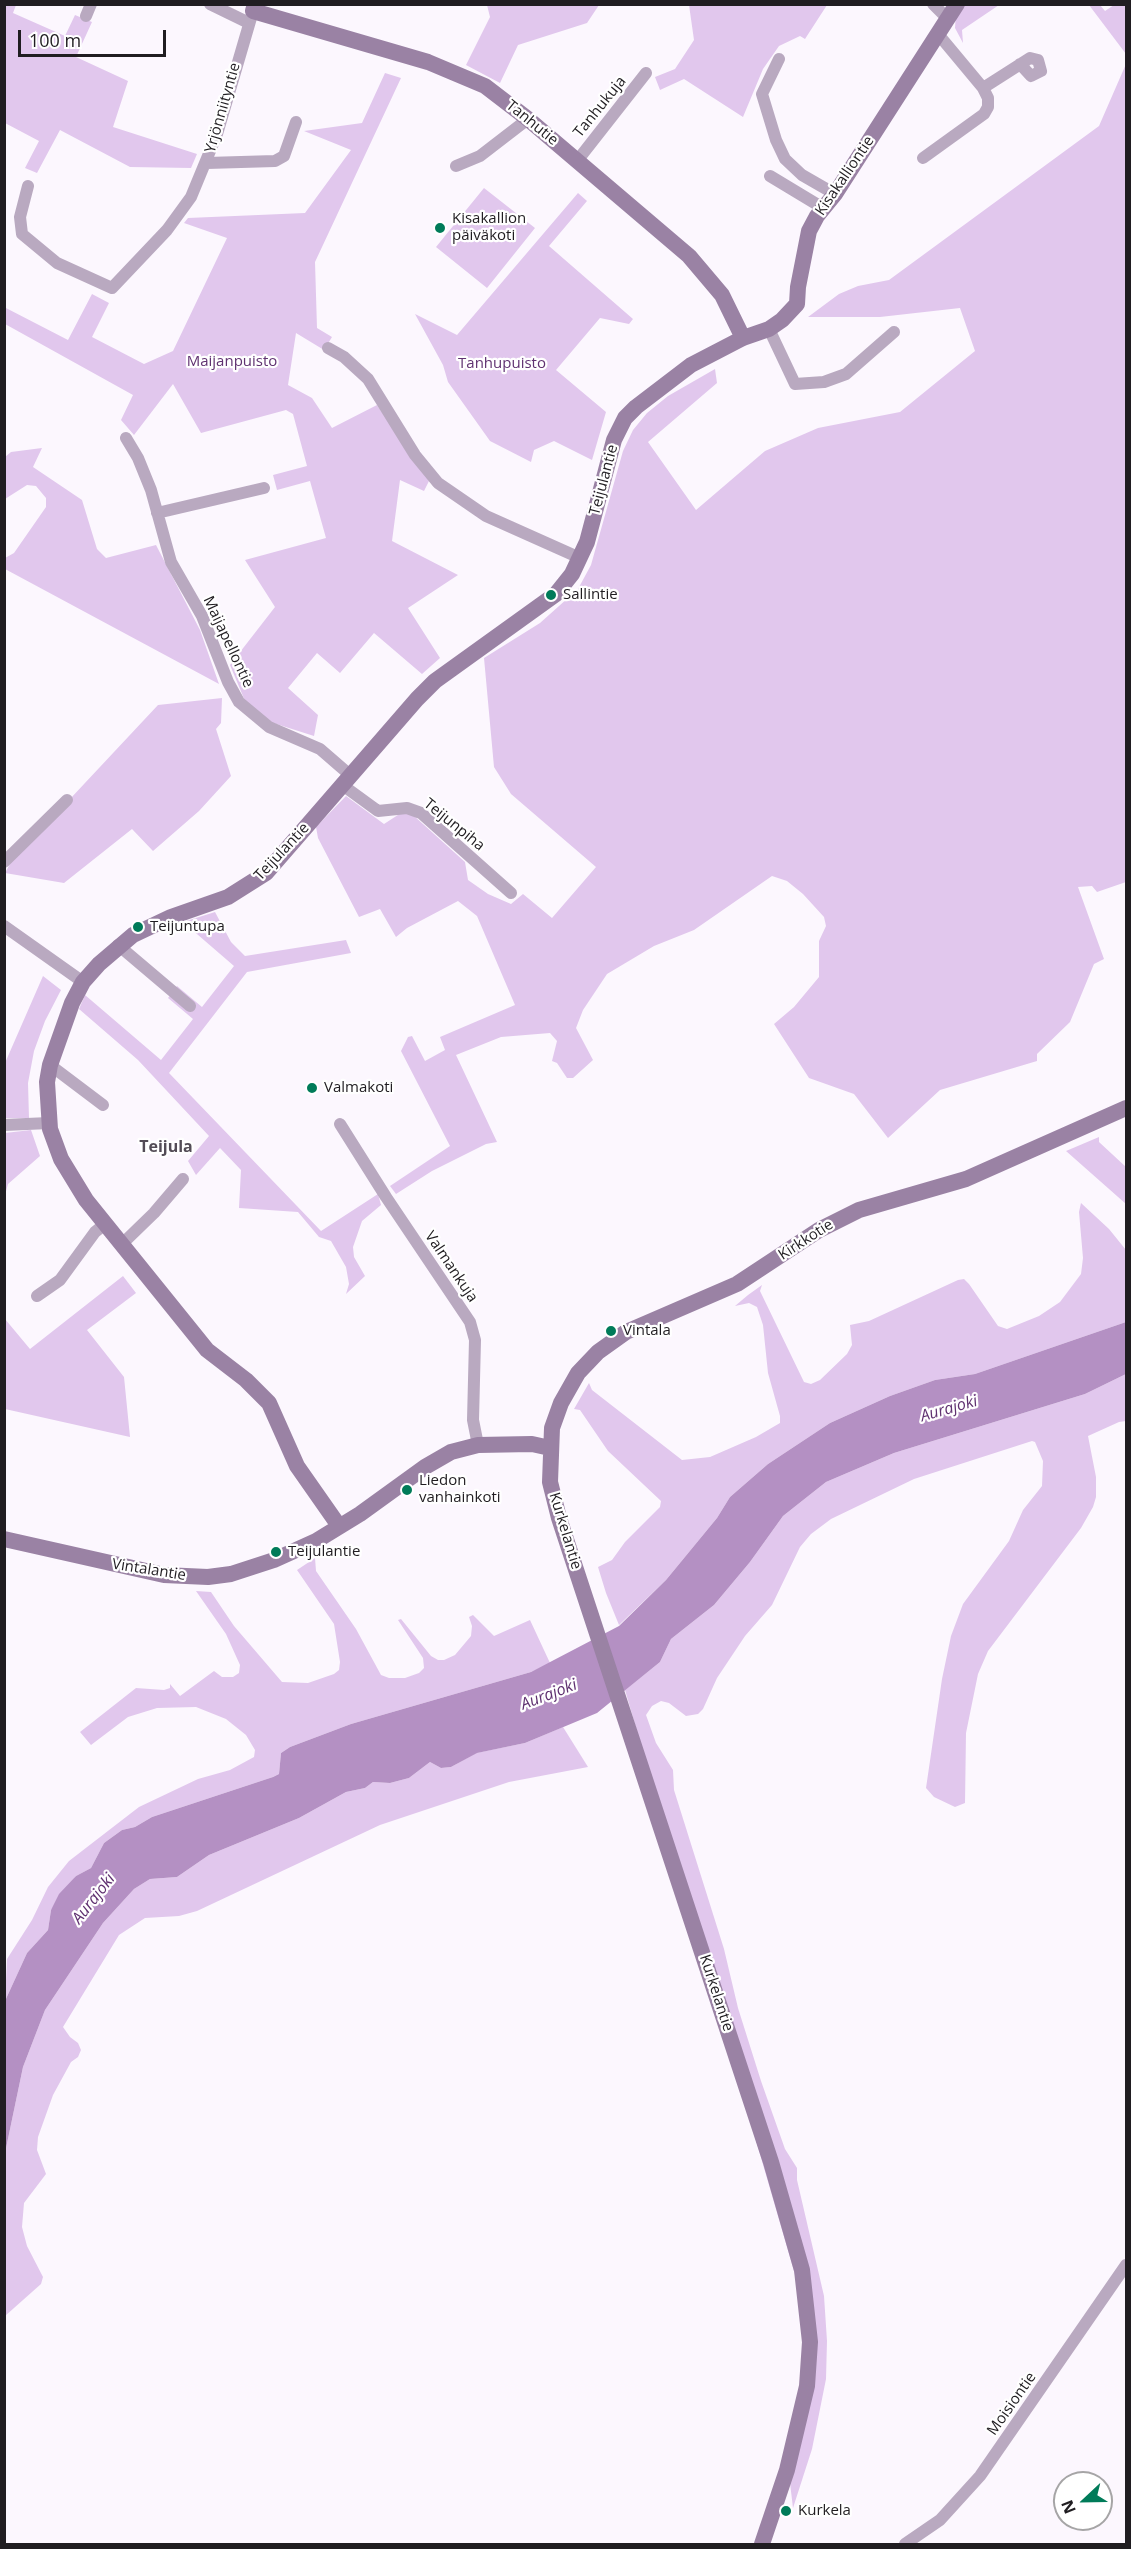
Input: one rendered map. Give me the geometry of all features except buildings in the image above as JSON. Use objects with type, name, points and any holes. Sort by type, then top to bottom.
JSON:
[{"type":"street","points":[[210,4],[252,13]]},
{"type":"street","points":[[933,4],[952,11]]},
{"type":"street","name":"Kisakalliontie","points":[[744,338],[769,329],[782,320],[797,304],[809,231],[952,11]]},
{"type":"street","name":"Tanhutie","points":[[252,13],[453,71],[485,86],[528,119],[689,256],[722,295],[744,338]]},
{"type":"street","name":"Yrjönniityntie","points":[[28,186],[20,217],[22,234],[57,262],[112,288],[167,230],[191,197],[207,163],[252,13]]},
{"type":"street","points":[[924,158],[984,114],[988,107],[988,98],[983,88],[938,34]]},
{"type":"street","points":[[779,59],[762,94],[776,140],[785,159],[802,175],[835,194]]},
{"type":"street","points":[[983,88],[1020,64]]},
{"type":"street","name":"Tanhukuja","points":[[577,161],[646,73]]},
{"type":"street","points":[[456,166],[480,156],[528,119]]},
{"type":"street","points":[[207,163],[274,161],[284,156],[296,122]]},
{"type":"street","points":[[770,176],[823,208]]},
{"type":"street","points":[[769,329],[795,384],[824,382],[846,374],[894,332]]},
{"type":"street","name":"Teijulantie","points":[[339,1526],[297,1466],[269,1403],[251,1385],[207,1350],[121,1245],[61,1159],[42,1123],[50,1065],[72,1003],[83,982],[118,945],[148,927],[228,897],[255,882],[266,873],[435,681],[548,602],[564,585],[580,558],[614,440],[626,418],[636,407],[691,365],[744,338]]},
{"type":"street","points":[[328,348],[344,357],[368,379],[416,454],[438,483],[486,516],[580,558]]},
{"type":"street","name":"Maijapellontie","points":[[126,438],[138,458],[171,562],[202,616],[228,682],[239,702],[269,727],[320,749],[346,780]]},
{"type":"street","points":[[157,513],[264,488]]},
{"type":"street","name":"Teijunpiha","points":[[346,780],[378,811],[407,808],[421,813],[511,893]]},
{"type":"street","points":[[4,862],[67,800]]},
{"type":"street","points":[[4,926],[83,982]]},
{"type":"street","points":[[118,945],[190,1006]]},
{"type":"street","points":[[50,1065],[103,1105]]},
{"type":"street","name":"Kirkkotie","points":[[550,1448],[552,1428],[561,1403],[578,1373],[598,1352],[626,1332],[737,1284],[819,1230],[859,1210],[985,1172],[1126,1108]]},
{"type":"street","points":[[4,1125],[42,1123]]},
{"type":"street","name":"Valmankuja","points":[[340,1124],[470,1322],[475,1340],[473,1420],[478,1445]]},
{"type":"street","points":[[121,1245],[154,1213],[183,1179]]},
{"type":"street","points":[[37,1296],[60,1280],[95,1232],[105,1224]]},
{"type":"street","name":"Vintalantie","points":[[4,1539],[164,1575],[231,1574],[274,1560],[316,1540],[451,1452],[478,1445],[532,1444],[550,1448]]},
{"type":"street","name":"Kurkelantie","points":[[550,1448],[550,1482],[559,1518],[771,2162],[804,2281],[810,2342],[807,2386],[787,2470],[762,2544]]},
{"type":"street","name":"Moisiontie","points":[[905,2544],[940,2520],[980,2476],[1126,2265]]},
{"type":"green space","points":[[487,4],[599,5],[587,23],[518,45],[500,83],[466,65],[490,17]]},
{"type":"green space","points":[[689,4],[827,5],[805,39],[800,36],[779,46],[763,69],[743,117],[684,79],[660,90],[655,77],[675,69],[694,40]]},
{"type":"green space","points":[[4,5],[16,5],[13,13],[65,36],[75,15],[92,22],[76,57],[128,81],[113,127],[197,154],[191,168],[130,167],[60,130],[37,173],[25,168],[39,141],[5,123]]},
{"type":"green space","points":[[963,5],[999,5],[962,30],[963,43],[955,28],[956,13]]},
{"type":"green space","points":[[1089,5],[1100,5],[1105,11],[1114,5],[1126,5],[1126,54]]},
{"type":"green space","points":[[1126,64],[1126,882],[1097,892],[1092,886],[1078,887],[1104,959],[1094,964],[1070,1022],[1037,1054],[1037,1061],[940,1090],[888,1138],[854,1094],[809,1078],[774,1024],[794,1007],[819,977],[819,941],[826,926],[824,917],[803,894],[787,881],[772,876],[694,930],[654,946],[607,974],[583,1010],[576,1028],[593,1060],[573,1078],[567,1078],[557,1063],[552,1061],[557,1041],[550,1033],[501,1037],[456,1055],[497,1142],[486,1144],[432,1171],[396,1194],[390,1186],[450,1146],[401,1051],[408,1037],[412,1036],[425,1061],[445,1050],[440,1037],[515,1005],[477,916],[458,901],[407,928],[396,937],[380,909],[359,917],[318,838],[316,827],[346,796],[384,824],[401,813],[413,815],[465,862],[468,880],[488,894],[511,904],[523,894],[552,918],[596,867],[511,794],[494,767],[484,658],[540,623],[578,589],[591,565],[623,451],[633,430],[647,413],[668,396],[715,369],[717,383],[648,442],[696,510],[765,451],[818,428],[900,412],[975,351],[960,308],[880,317],[808,317],[839,294],[858,286],[889,280],[1099,126]]},
{"type":"green space","name":"Maijanpuisto","points":[[385,73],[401,78],[315,262],[317,328],[332,337],[324,350],[296,333],[288,385],[312,398],[332,428],[377,405],[429,481],[424,491],[400,480],[392,541],[458,575],[408,608],[440,658],[422,674],[374,633],[340,673],[317,653],[288,688],[318,715],[314,736],[270,722],[245,701],[230,665],[275,607],[245,560],[326,538],[310,481],[277,490],[273,475],[307,466],[293,414],[286,410],[201,433],[173,384],[134,435],[121,420],[133,395],[5,324],[4,307],[68,340],[92,294],[109,303],[92,337],[144,364],[173,351],[227,238],[184,223],[188,218],[305,213],[351,150],[304,131],[362,123]]},
{"type":"green space","points":[[484,188],[535,228],[487,288],[436,247]]},
{"type":"green space","name":"Tanhupuisto","points":[[578,193],[587,201],[549,246],[633,319],[629,324],[600,318],[556,370],[606,412],[592,460],[554,441],[534,450],[531,462],[490,441],[448,382],[443,365],[415,314],[457,335]]},
{"type":"green space","points":[[42,448],[33,467],[82,500],[97,549],[106,558],[156,545],[200,630],[219,684],[5,569],[5,558],[14,553],[46,507],[46,498],[36,486],[27,485],[5,499],[5,457],[11,452]]},
{"type":"green space","points":[[222,698],[221,723],[216,729],[231,776],[199,811],[153,851],[132,829],[64,883],[5,873],[11,862],[158,705]]},
{"type":"green space","points":[[215,912],[231,942],[245,956],[346,940],[351,953],[247,972],[169,1073],[321,1231],[378,1194],[381,1205],[362,1221],[353,1247],[354,1257],[365,1276],[346,1294],[349,1284],[346,1267],[331,1241],[319,1237],[298,1212],[239,1208],[241,1170],[220,1148],[196,1175],[188,1161],[209,1136],[138,1060],[79,1009],[85,995],[161,1060],[193,1019],[168,998],[177,986],[202,1007],[234,966],[183,922]]},
{"type":"green space","points":[[43,976],[61,990],[45,1021],[34,1051],[28,1083],[29,1118],[5,1118],[5,1063]]},
{"type":"green space","points":[[31,1130],[40,1156],[8,1184],[5,1195],[5,1133]]},
{"type":"green space","points":[[1099,1137],[1099,1142],[1126,1167],[1126,1204],[1066,1151]]},
{"type":"green space","points":[[1081,1203],[1109,1229],[1126,1250],[1126,1322],[975,1374],[935,1380],[890,1396],[830,1423],[768,1464],[730,1497],[717,1518],[666,1580],[619,1625],[598,1567],[612,1560],[625,1542],[660,1507],[661,1501],[608,1451],[580,1410],[574,1409],[589,1383],[592,1390],[682,1460],[710,1457],[756,1437],[780,1423],[768,1373],[763,1325],[757,1307],[749,1303],[735,1306],[762,1285],[760,1291],[804,1382],[811,1384],[820,1380],[847,1354],[852,1345],[850,1325],[869,1321],[958,1280],[964,1279],[969,1284],[998,1326],[1007,1329],[1039,1316],[1060,1302],[1081,1274],[1083,1258],[1079,1212]]},
{"type":"green space","points":[[123,1276],[136,1293],[87,1330],[124,1377],[130,1437],[5,1409],[5,1319],[30,1349]]},
{"type":"green space","points":[[1126,1374],[1126,1421],[1088,1436],[1096,1477],[1096,1497],[1093,1507],[1081,1528],[988,1651],[978,1674],[966,1733],[965,1803],[955,1807],[934,1797],[926,1788],[942,1679],[951,1636],[963,1604],[1009,1541],[1023,1510],[1042,1486],[1043,1461],[1035,1442],[1032,1441],[914,1479],[831,1519],[811,1534],[800,1547],[772,1605],[745,1636],[717,1678],[703,1709],[698,1714],[686,1716],[669,1703],[661,1701],[652,1706],[646,1715],[656,1743],[673,1770],[674,1790],[724,1949],[738,2008],[785,2149],[797,2168],[797,2180],[824,2296],[827,2341],[826,2379],[812,2449],[793,2508],[790,2483],[814,2340],[625,1690],[660,1662],[671,1639],[714,1605],[750,1562],[783,1516],[826,1482],[894,1453],[1085,1394]]},
{"type":"green space","points":[[315,1558],[316,1571],[356,1629],[381,1675],[389,1678],[405,1678],[419,1673],[424,1668],[423,1658],[398,1620],[401,1619],[431,1656],[438,1660],[455,1655],[471,1636],[472,1626],[469,1617],[473,1615],[494,1636],[530,1620],[550,1663],[531,1672],[351,1724],[290,1747],[281,1753],[279,1774],[273,1777],[152,1817],[135,1827],[122,1830],[104,1843],[91,1868],[76,1876],[51,1910],[48,1930],[27,1953],[5,2001],[7,1959],[32,1920],[48,1887],[69,1861],[139,1807],[198,1779],[230,1770],[254,1757],[255,1750],[246,1735],[226,1719],[196,1707],[157,1708],[128,1717],[91,1745],[80,1732],[136,1688],[164,1690],[170,1688],[170,1684],[180,1696],[214,1671],[222,1677],[233,1677],[239,1673],[240,1665],[226,1634],[196,1591],[211,1592],[234,1626],[282,1682],[308,1683],[334,1674],[339,1670],[340,1662],[334,1624],[297,1570]]},
{"type":"green space","points":[[563,1727],[588,1767],[509,1782],[380,1825],[197,1911],[179,1916],[145,1918],[119,1935],[63,2027],[78,2043],[81,2050],[78,2057],[71,2062],[53,2095],[38,2137],[37,2150],[46,2174],[24,2203],[22,2227],[27,2246],[43,2277],[41,2284],[5,2316],[5,2153],[23,2067],[45,2010],[103,1923],[134,1889],[150,1879],[177,1877],[209,1855],[299,1818],[346,1792],[365,1788],[373,1782],[390,1783],[409,1778],[430,1762],[441,1768],[451,1767],[476,1753],[525,1743]]},
{"type":"water","name":"Aurajoki","points":[[1126,1322],[1126,1374],[1085,1394],[894,1453],[826,1482],[783,1516],[750,1562],[714,1605],[671,1639],[660,1662],[597,1713],[525,1743],[477,1753],[451,1767],[441,1768],[430,1762],[409,1778],[390,1783],[373,1782],[365,1788],[346,1792],[299,1818],[209,1855],[177,1877],[150,1879],[134,1889],[103,1923],[45,2010],[23,2067],[5,2153],[5,2001],[27,1953],[48,1930],[51,1910],[59,1894],[76,1876],[91,1868],[104,1843],[122,1830],[135,1827],[152,1817],[279,1774],[281,1753],[290,1747],[351,1724],[531,1672],[619,1626],[666,1580],[717,1518],[730,1497],[768,1464],[830,1423],[890,1396],[935,1380],[975,1374]]},
{"type":"place","name":"Kisakallion päiväkoti","points":[[440,228]]},
{"type":"place","name":"Sallintie","points":[[551,595]]},
{"type":"place","name":"Teijuntupa","points":[[138,927]]},
{"type":"place","name":"Valmakoti","points":[[312,1088]]},
{"type":"place","name":"Vintala","points":[[611,1331]]},
{"type":"place","name":"Liedon vanhainkoti","points":[[407,1490]]},
{"type":"place","name":"Teijulantie","points":[[276,1552]]},
{"type":"place","name":"Kurkela","points":[[786,2511]]},
{"type":"district","name":"Teijula","points":[[166,1147]]}]
